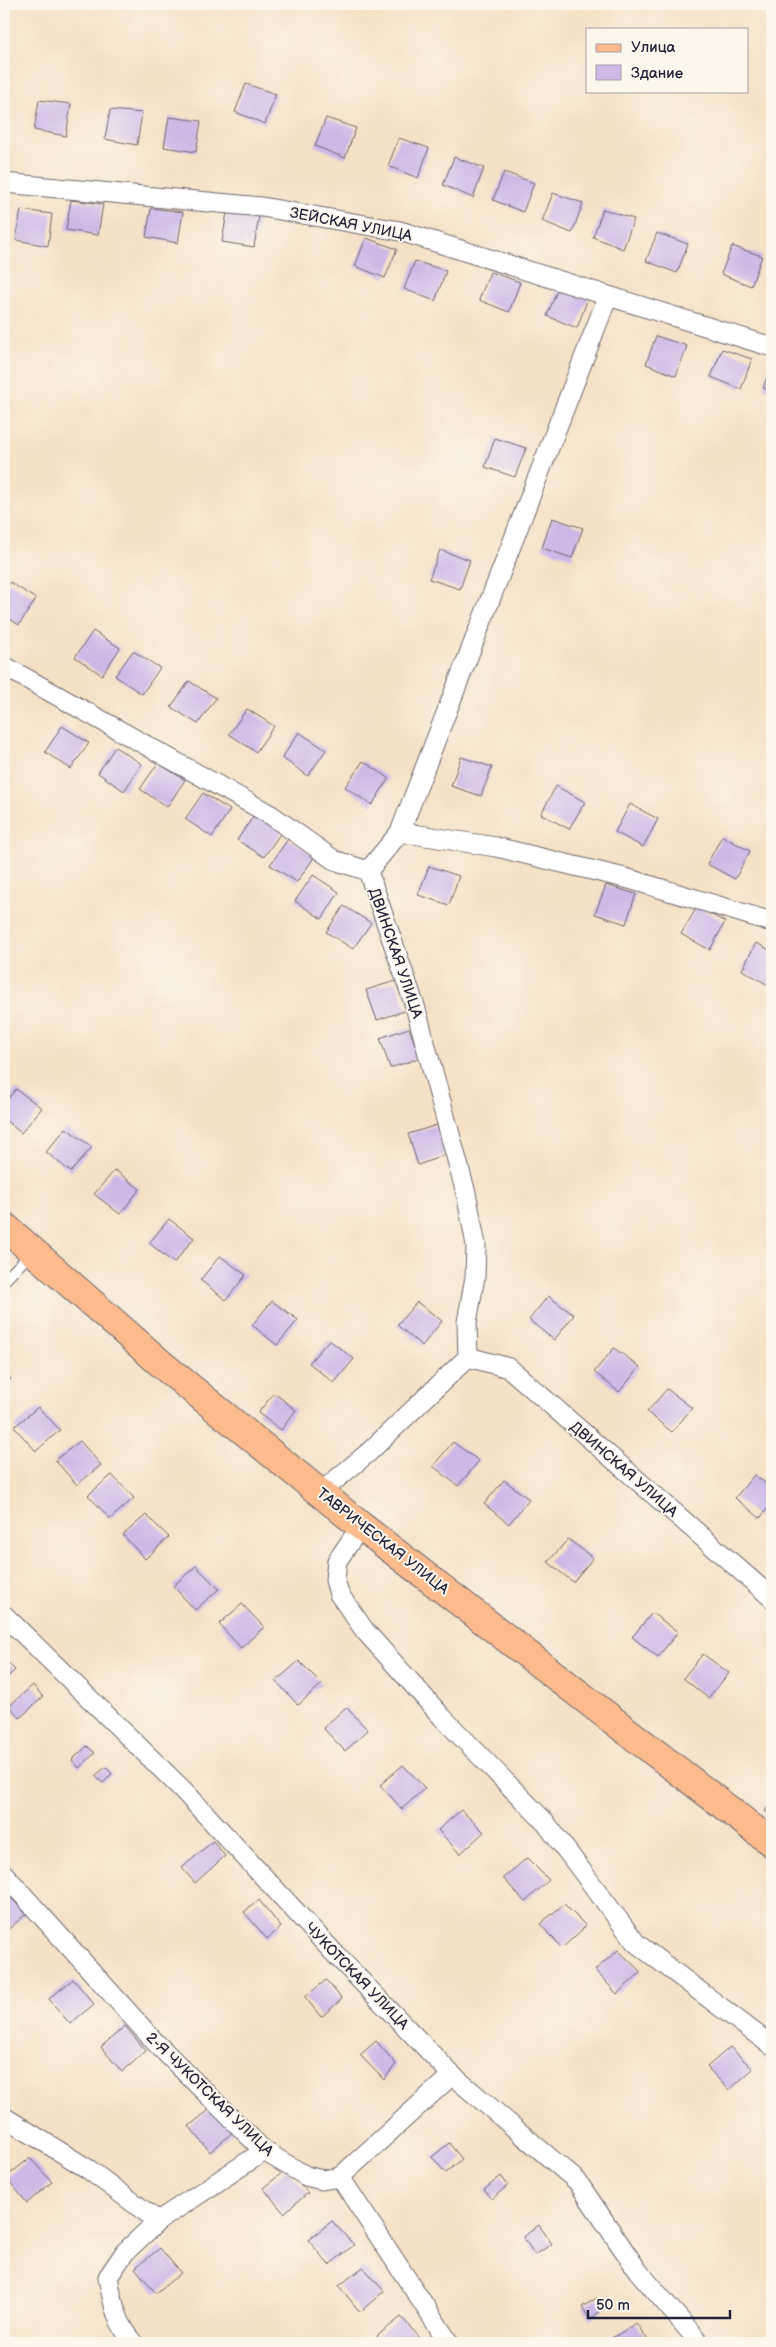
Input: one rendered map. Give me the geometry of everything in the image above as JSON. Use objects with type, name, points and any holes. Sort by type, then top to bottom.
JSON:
[{"type":"main road","name":"ТАВРИЧЕСКАЯ УЛИЦА","points":[[4,1226],[166,1368],[361,1526],[772,1843]]},
{"type":"street","name":"ЗЕЙСКАЯ УЛИЦА","points":[[4,183],[262,207],[400,231],[772,347]]},
{"type":"street","points":[[368,871],[400,832],[608,296]]},
{"type":"street","name":"ДВИНСКАЯ УЛИЦА","points":[[4,666],[271,815],[334,860],[368,871],[415,1006],[466,1193],[476,1245],[475,1277],[467,1322],[468,1357],[509,1368],[772,1598]]},
{"type":"street","points":[[400,832],[496,848],[629,879],[772,922]]},
{"type":"street","points":[[321,1492],[369,1452],[468,1357]]},
{"type":"street","points":[[361,1526],[337,1561],[335,1580],[339,1594],[365,1632],[442,1717],[545,1822],[636,1942],[772,2046]]},
{"type":"street","name":"ЧУКОТСКАЯ УЛИЦА","points":[[4,1615],[182,1789],[337,1956],[452,2074],[577,2181],[638,2271],[700,2343]]},
{"type":"street","name":"2-Я ЧУКОТСКАЯ УЛИЦА","points":[[4,1874],[155,2042],[264,2151],[306,2176],[322,2180],[340,2176]]},
{"type":"street","points":[[449,2343],[340,2176],[452,2074]]},
{"type":"street","points":[[4,2117],[88,2169],[158,2221]]},
{"type":"street","points":[[134,2343],[122,2329],[114,2307],[108,2277],[125,2252],[158,2221],[264,2151]]},
{"type":"lane","points":[[4,1281],[32,1252]]},
{"type":"building","points":[[4,79],[10,81],[4,106]]},
{"type":"building","points":[[246,84],[276,94],[265,124],[235,112]]},
{"type":"building","points":[[39,100],[71,104],[66,136],[34,130]]},
{"type":"building","points":[[110,110],[142,113],[137,145],[105,139]]},
{"type":"building","points":[[169,117],[201,121],[196,152],[164,147]]},
{"type":"building","points":[[326,118],[356,128],[345,158],[315,146]]},
{"type":"building","points":[[399,138],[429,148],[418,178],[388,166]]},
{"type":"building","points":[[454,157],[484,168],[473,198],[443,185]]},
{"type":"building","points":[[504,172],[534,183],[523,212],[493,200]]},
{"type":"building","points":[[553,193],[583,203],[572,233],[542,221]]},
{"type":"building","points":[[71,200],[103,204],[98,235],[66,230]]},
{"type":"building","points":[[151,208],[183,212],[178,243],[146,237]]},
{"type":"building","points":[[603,209],[634,219],[623,249],[593,237]]},
{"type":"building","points":[[21,210],[52,214],[48,246],[16,240]]},
{"type":"building","points":[[227,212],[259,216],[254,247],[222,242]]},
{"type":"building","points":[[657,233],[688,244],[677,273],[646,261]]},
{"type":"building","points":[[366,238],[397,249],[385,278],[355,266]]},
{"type":"building","points":[[732,246],[762,256],[751,286],[721,274]]},
{"type":"building","points":[[415,261],[446,271],[435,301],[404,289]]},
{"type":"building","points":[[490,272],[520,282],[509,312],[479,300]]},
{"type":"building","points":[[558,288],[588,298],[577,328],[547,316]]},
{"type":"building","points":[[656,336],[687,346],[676,376],[646,364]]},
{"type":"building","points":[[722,349],[752,359],[741,389],[711,377]]},
{"type":"building","points":[[772,363],[772,391],[763,388]]},
{"type":"building","points":[[495,438],[526,448],[515,477],[485,467]]},
{"type":"building","points":[[552,518],[583,528],[572,558],[542,548]]},
{"type":"building","points":[[440,550],[470,560],[460,589],[429,579]]},
{"type":"building","points":[[10,582],[36,599],[19,625],[4,615],[4,590]]},
{"type":"building","points":[[93,631],[120,648],[102,675],[75,657]]},
{"type":"building","points":[[133,651],[160,668],[142,694],[115,676]]},
{"type":"building","points":[[189,681],[216,698],[198,724],[171,707]]},
{"type":"building","points":[[247,709],[274,726],[256,752],[229,734]]},
{"type":"building","points":[[62,726],[89,743],[71,769],[45,752]]},
{"type":"building","points":[[299,732],[326,750],[308,776],[282,758]]},
{"type":"building","points":[[115,747],[142,764],[124,791],[98,773]]},
{"type":"building","points":[[461,757],[492,767],[481,796],[451,786]]},
{"type":"building","points":[[363,761],[389,778],[372,805],[345,787]]},
{"type":"building","points":[[158,763],[185,780],[167,807],[140,789]]},
{"type":"building","points":[[556,786],[585,802],[569,829],[541,814]]},
{"type":"building","points":[[203,793],[230,810],[212,837],[185,819]]},
{"type":"building","points":[[630,804],[658,819],[643,847],[615,832]]},
{"type":"building","points":[[255,814],[282,831],[264,857],[237,840]]},
{"type":"building","points":[[722,836],[750,851],[735,879],[707,864]]},
{"type":"building","points":[[288,839],[315,856],[297,882],[270,865]]},
{"type":"building","points":[[429,866],[459,876],[449,905],[418,895]]},
{"type":"building","points":[[313,875],[339,892],[322,919],[295,901]]},
{"type":"building","points":[[606,885],[636,894],[626,924],[595,914]]},
{"type":"building","points":[[344,906],[371,923],[353,949],[326,932]]},
{"type":"building","points":[[697,907],[725,922],[710,950],[681,934]]},
{"type":"building","points":[[756,943],[772,951],[772,982],[770,986],[742,970]]},
{"type":"building","points":[[396,981],[407,1010],[377,1020],[366,990]]},
{"type":"building","points":[[409,1028],[420,1058],[390,1068],[380,1038]]},
{"type":"building","points":[[16,1089],[42,1108],[21,1133],[4,1119],[4,1104]]},
{"type":"building","points":[[437,1125],[448,1154],[418,1165],[408,1134]]},
{"type":"building","points":[[66,1128],[92,1147],[71,1172],[46,1152]]},
{"type":"building","points":[[115,1170],[140,1189],[120,1214],[94,1194]]},
{"type":"building","points":[[169,1219],[194,1238],[174,1263],[149,1243]]},
{"type":"building","points":[[220,1256],[246,1275],[226,1300],[200,1280]]},
{"type":"building","points":[[548,1296],[574,1315],[554,1340],[529,1320]]},
{"type":"building","points":[[272,1301],[298,1320],[277,1345],[252,1325]]},
{"type":"building","points":[[417,1302],[442,1321],[422,1346],[397,1325]]},
{"type":"building","points":[[329,1340],[354,1359],[334,1383],[309,1363]]},
{"type":"building","points":[[614,1348],[640,1367],[619,1392],[594,1372]]},
{"type":"building","points":[[4,1371],[11,1379],[4,1385]]},
{"type":"building","points":[[667,1389],[692,1408],[672,1432],[647,1412]]},
{"type":"building","points":[[274,1393],[296,1410],[281,1430],[258,1413]]},
{"type":"building","points":[[38,1407],[60,1430],[36,1451],[14,1427]]},
{"type":"building","points":[[80,1441],[101,1465],[77,1485],[55,1460]]},
{"type":"building","points":[[453,1442],[479,1461],[458,1486],[433,1466]]},
{"type":"building","points":[[112,1475],[134,1498],[110,1519],[88,1495]]},
{"type":"building","points":[[754,1475],[772,1488],[772,1503],[760,1518],[735,1498]]},
{"type":"building","points":[[504,1480],[529,1499],[509,1524],[484,1504]]},
{"type":"building","points":[[146,1515],[169,1537],[145,1559],[123,1535]]},
{"type":"building","points":[[568,1539],[593,1558],[573,1582],[548,1562]]},
{"type":"building","points":[[196,1566],[219,1589],[195,1610],[173,1586]]},
{"type":"building","points":[[242,1604],[264,1627],[241,1648],[219,1624]]},
{"type":"building","points":[[652,1613],[678,1632],[658,1657],[632,1637]]},
{"type":"building","points":[[703,1654],[729,1673],[708,1698],[683,1678]]},
{"type":"building","points":[[4,1658],[15,1670],[4,1680]]},
{"type":"building","points":[[299,1661],[322,1684],[298,1705],[276,1681]]},
{"type":"building","points":[[33,1685],[43,1697],[20,1718],[9,1706]]},
{"type":"building","points":[[346,1707],[368,1730],[345,1751],[323,1728]]},
{"type":"building","points":[[87,1746],[95,1753],[79,1768],[72,1760]]},
{"type":"building","points":[[403,1765],[425,1788],[402,1809],[380,1785]]},
{"type":"building","points":[[106,1767],[112,1774],[103,1783],[95,1776]]},
{"type":"building","points":[[772,1801],[772,1817],[765,1811]]},
{"type":"building","points":[[461,1810],[484,1832],[460,1854],[438,1830]]},
{"type":"building","points":[[213,1841],[225,1856],[195,1883],[182,1868]]},
{"type":"building","points":[[527,1858],[549,1880],[525,1902],[503,1878]]},
{"type":"building","points":[[4,1892],[26,1914],[4,1933]]},
{"type":"building","points":[[259,1900],[281,1927],[267,1939],[244,1912]]},
{"type":"building","points":[[564,1904],[586,1926],[562,1948],[540,1924]]},
{"type":"building","points":[[618,1950],[641,1972],[617,1994],[595,1970]]},
{"type":"building","points":[[73,1979],[94,2004],[70,2024],[49,1999]]},
{"type":"building","points":[[326,1980],[342,1999],[321,2017],[305,1997]]},
{"type":"building","points":[[125,2026],[146,2051],[122,2072],[101,2047]]},
{"type":"building","points":[[376,2041],[396,2064],[384,2080],[360,2055]]},
{"type":"building","points":[[730,2047],[753,2069],[729,2090],[707,2067]]},
{"type":"building","points":[[213,2107],[234,2131],[210,2152],[189,2126]]},
{"type":"building","points":[[449,2143],[462,2159],[446,2173],[432,2157]]},
{"type":"building","points":[[30,2158],[52,2182],[27,2203],[6,2177]]},
{"type":"building","points":[[287,2169],[308,2193],[284,2213],[263,2188]]},
{"type":"building","points":[[501,2176],[508,2185],[492,2199],[484,2190]]},
{"type":"building","points":[[332,2221],[354,2245],[329,2265],[308,2240]]},
{"type":"building","points":[[539,2225],[552,2244],[535,2255],[523,2237]]},
{"type":"building","points":[[160,2248],[181,2273],[156,2293],[135,2268]]},
{"type":"building","points":[[363,2267],[384,2291],[360,2312],[339,2286]]},
{"type":"building","points":[[597,2298],[604,2309],[590,2319],[582,2307]]},
{"type":"building","points":[[401,2317],[423,2341],[420,2343],[383,2343],[377,2336]]},
{"type":"building","points":[[636,2323],[648,2340],[642,2343],[611,2343],[609,2340]]}]
